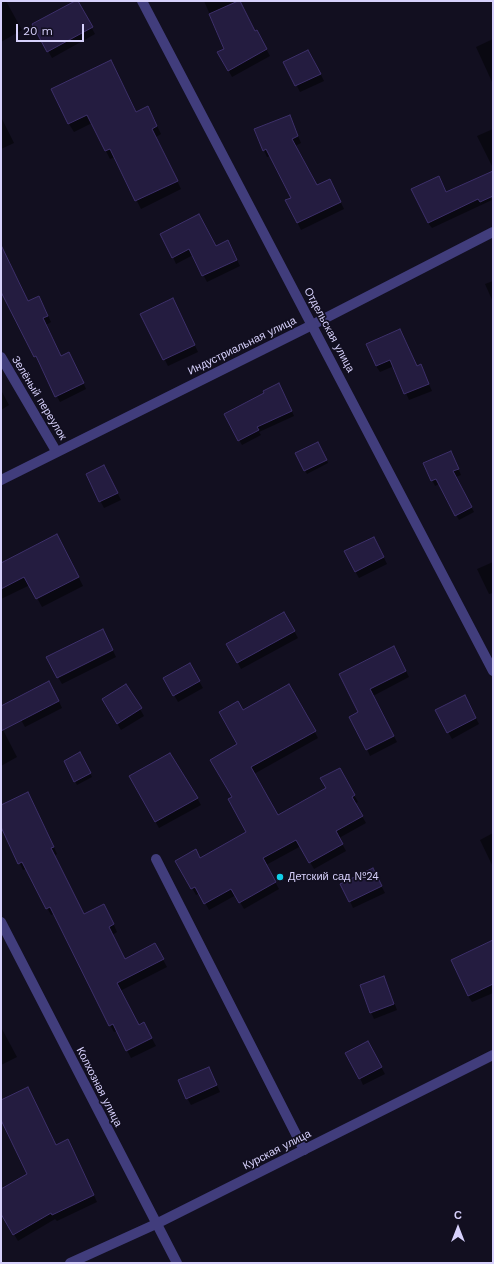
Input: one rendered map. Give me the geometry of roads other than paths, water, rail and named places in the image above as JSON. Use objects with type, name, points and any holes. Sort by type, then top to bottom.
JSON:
[{"type":"street","name":"Отдельская улица","points":[[142,1],[493,671]]},
{"type":"street","name":"Индустриальная улица","points":[[1,480],[56,451],[312,325],[493,232]]},
{"type":"street","name":"Зелёный переулок","points":[[1,357],[56,451]]},
{"type":"street","points":[[156,859],[304,1150]]},
{"type":"street","name":"Колхозная улица","points":[[1,922],[176,1263]]},
{"type":"street","name":"Курская улица","points":[[70,1263],[156,1224],[493,1055]]},
{"type":"place","name":"Детский сад №24","points":[[280,877]]}]
